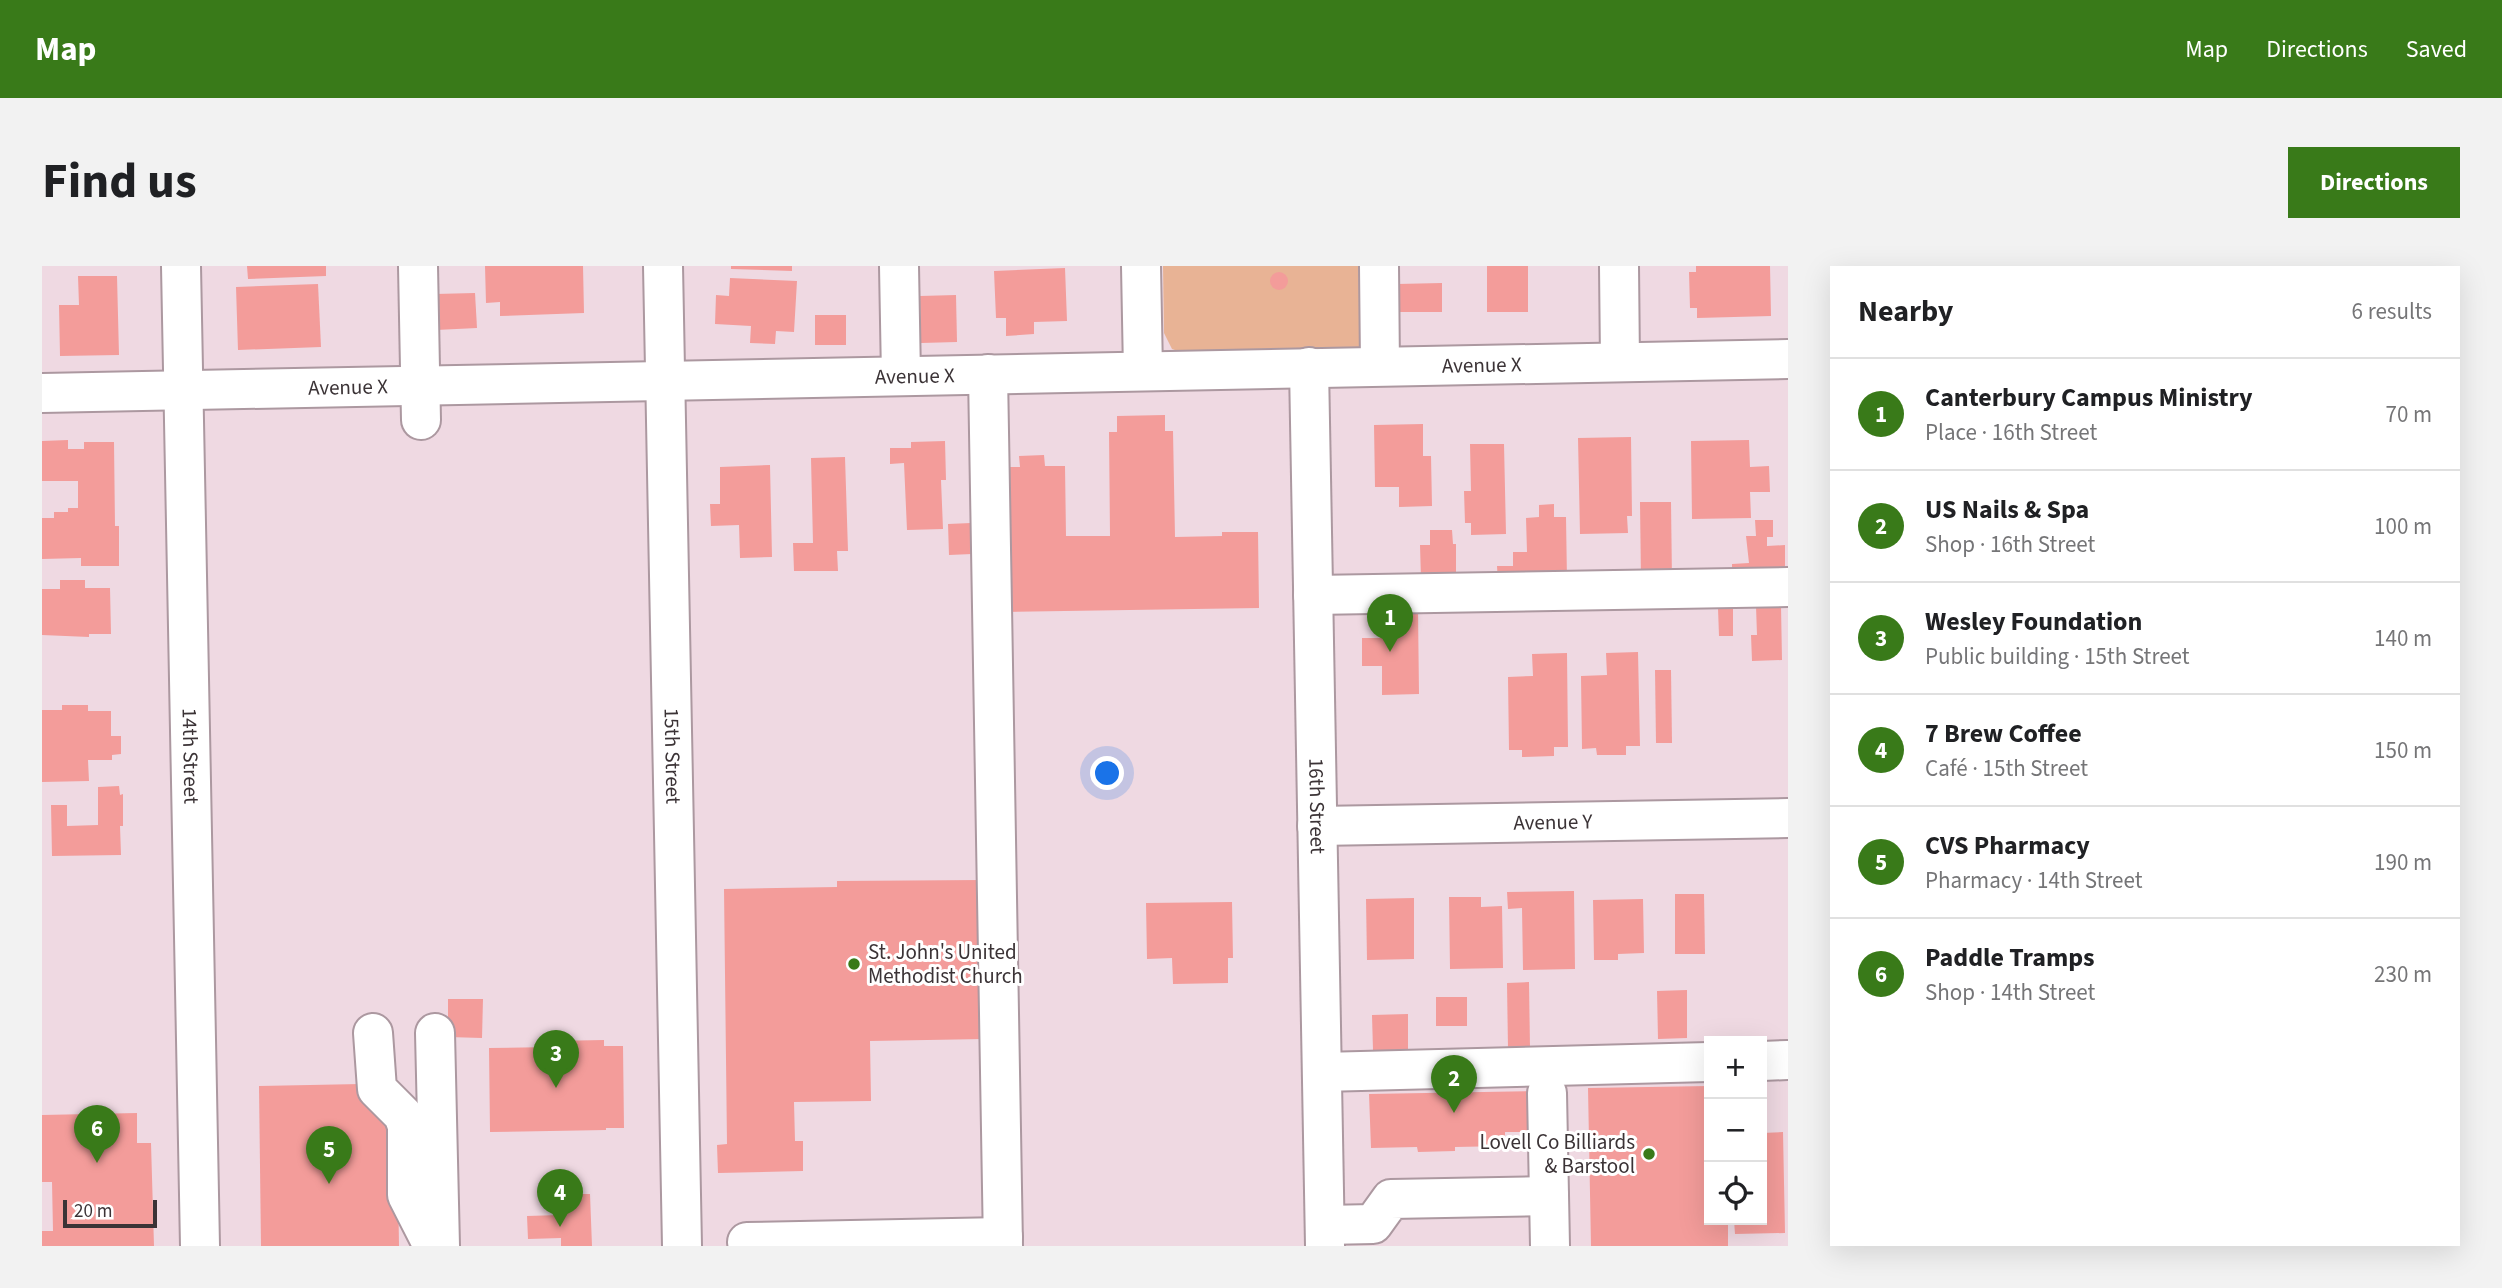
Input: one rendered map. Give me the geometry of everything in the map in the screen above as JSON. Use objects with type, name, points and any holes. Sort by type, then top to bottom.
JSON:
[{"type":"street","name":"14th Street","points":[[181,266],[200,1246]]},
{"type":"street","points":[[418,266],[421,403]]},
{"type":"street","name":"15th Street","points":[[663,266],[682,1246]]},
{"type":"street","points":[[899,266],[901,376]]},
{"type":"street","points":[[1141,266],[1143,371]]},
{"type":"street","points":[[1379,266],[1380,366]]},
{"type":"street","points":[[1619,266],[1620,362]]},
{"type":"street","name":"Avenue X","points":[[42,393],[183,390],[421,403],[665,380],[1788,359]]},
{"type":"street","name":"16th Street","points":[[1309,368],[1325,1236]]},
{"type":"street","points":[[747,1242],[1003,1241],[988,374]]},
{"type":"street","points":[[1313,595],[1788,587]]},
{"type":"street","name":"Avenue Y","points":[[1317,826],[1788,818]]},
{"type":"street","points":[[373,1033],[377,1089],[403,1115],[407,1126],[407,1195],[433,1246]]},
{"type":"street","points":[[435,1033],[440,1246]]},
{"type":"street","points":[[1767,1061],[1788,1060]]},
{"type":"street","points":[[1322,1072],[1704,1062]]},
{"type":"street","points":[[1547,1093],[1550,1246]]},
{"type":"street","points":[[1325,1236],[1373,1224],[1391,1199],[1549,1196]]},
{"type":"shaded area","points":[[1163,266],[1371,266],[1373,351],[1184,353],[1172,349],[1164,333]]},
{"type":"building","points":[[247,266],[326,266],[326,276],[248,279]]},
{"type":"building","points":[[485,266],[583,266],[584,313],[500,316],[500,302],[486,303]]},
{"type":"building","points":[[731,266],[792,266],[792,271],[731,269]]},
{"type":"building","points":[[1487,266],[1528,266],[1528,312],[1487,312]]},
{"type":"building","points":[[1696,266],[1770,266],[1771,316],[1697,318],[1697,308],[1690,308],[1689,272],[1696,272]]},
{"type":"building","points":[[1065,268],[1067,321],[1034,322],[1034,334],[1006,336],[1006,318],[996,318],[994,271]]},
{"type":"building","points":[[1279,272],[1285,275],[1288,281],[1285,287],[1279,290],[1273,287],[1270,281],[1273,275]]},
{"type":"building","points":[[78,276],[117,276],[119,355],[60,356],[59,305],[79,305]]},
{"type":"building","points":[[730,278],[797,281],[794,332],[776,331],[775,344],[750,343],[751,326],[715,324],[716,295],[729,296]]},
{"type":"building","points":[[1442,283],[1442,312],[1397,312],[1397,284]]},
{"type":"building","points":[[318,284],[321,347],[238,350],[236,287]]},
{"type":"building","points":[[475,293],[477,328],[436,330],[435,294]]},
{"type":"building","points":[[956,295],[957,342],[921,343],[920,296]]},
{"type":"building","points":[[815,315],[846,315],[846,345],[815,345]]},
{"type":"building","points":[[1165,415],[1165,431],[1173,431],[1175,537],[1222,536],[1222,532],[1258,532],[1259,608],[1003,612],[1000,467],[1020,467],[1019,456],[1044,455],[1045,466],[1065,466],[1066,536],[1110,536],[1109,432],[1117,432],[1117,416]]},
{"type":"building","points":[[1423,424],[1423,456],[1431,456],[1432,506],[1399,507],[1399,487],[1375,487],[1374,425]]},
{"type":"building","points":[[1631,437],[1632,516],[1627,516],[1628,533],[1580,534],[1578,438]]},
{"type":"building","points":[[68,440],[68,449],[84,449],[84,442],[114,442],[115,526],[119,526],[119,566],[81,566],[81,558],[42,559],[42,518],[54,518],[54,512],[68,512],[68,508],[78,508],[78,481],[42,481],[42,441]]},
{"type":"building","points":[[1749,440],[1750,467],[1769,466],[1770,492],[1750,492],[1751,518],[1692,519],[1691,441]]},
{"type":"building","points":[[945,441],[946,480],[941,480],[943,529],[907,530],[904,463],[890,464],[890,448],[911,448],[911,442]]},
{"type":"building","points":[[1470,444],[1504,444],[1506,534],[1471,535],[1471,523],[1465,523],[1464,491],[1471,491]]},
{"type":"building","points":[[845,457],[848,551],[837,551],[838,571],[794,571],[793,543],[813,543],[811,458]]},
{"type":"building","points":[[770,465],[772,557],[740,558],[739,525],[711,526],[710,504],[720,504],[720,467]]},
{"type":"building","points":[[1640,502],[1671,502],[1672,580],[1641,580]]},
{"type":"building","points":[[1554,504],[1554,517],[1566,517],[1567,581],[1498,582],[1497,566],[1513,566],[1513,552],[1527,552],[1526,518],[1539,517],[1539,505]]},
{"type":"building","points":[[1755,520],[1773,520],[1773,537],[1767,537],[1767,546],[1785,545],[1785,581],[1732,582],[1732,564],[1749,563],[1746,536],[1756,536]]},
{"type":"building","points":[[971,523],[972,554],[949,555],[948,524]]},
{"type":"building","points":[[1430,530],[1452,530],[1453,544],[1456,544],[1456,578],[1421,579],[1420,545],[1430,545]]},
{"type":"building","points":[[60,580],[85,580],[85,588],[110,588],[111,634],[89,634],[89,637],[42,635],[42,589],[60,589]]},
{"type":"building","points":[[1756,606],[1781,606],[1782,660],[1752,661],[1751,635],[1757,635]]},
{"type":"building","points":[[1733,607],[1733,636],[1719,636],[1718,608]]},
{"type":"building","points":[[1418,611],[1419,694],[1382,695],[1382,666],[1362,666],[1362,638],[1382,638],[1382,612]]},
{"type":"building","points":[[1638,652],[1640,746],[1626,746],[1626,755],[1597,755],[1596,748],[1582,749],[1581,676],[1607,675],[1606,653]]},
{"type":"building","points":[[1567,653],[1568,747],[1554,747],[1554,756],[1522,757],[1522,750],[1509,750],[1508,677],[1533,676],[1532,654]]},
{"type":"building","points":[[1655,670],[1671,670],[1672,743],[1656,743]]},
{"type":"building","points":[[62,705],[88,705],[88,711],[111,711],[111,736],[121,736],[121,754],[112,755],[112,760],[88,760],[89,781],[42,782],[42,710],[62,710]]},
{"type":"building","points":[[119,786],[120,795],[123,794],[121,855],[52,856],[51,805],[67,805],[67,826],[98,825],[98,787]]},
{"type":"building","name":"St. John's United Methodist Church","points":[[982,880],[984,1039],[870,1041],[871,1101],[794,1102],[795,1141],[803,1141],[803,1171],[718,1173],[717,1145],[727,1144],[724,889],[837,887],[837,881]]},
{"type":"building","points":[[1574,891],[1575,969],[1523,970],[1522,908],[1508,909],[1507,892]]},
{"type":"building","points":[[1675,894],[1704,894],[1705,954],[1675,954]]},
{"type":"building","points":[[1449,897],[1481,897],[1481,907],[1502,906],[1503,968],[1450,969]]},
{"type":"building","points":[[1414,898],[1414,959],[1367,960],[1366,899]]},
{"type":"building","points":[[1643,899],[1644,953],[1618,954],[1618,960],[1594,960],[1593,900]]},
{"type":"building","points":[[1232,902],[1233,958],[1228,958],[1228,983],[1173,984],[1172,958],[1147,959],[1146,903]]},
{"type":"building","points":[[1529,982],[1530,1048],[1508,1049],[1507,983]]},
{"type":"building","points":[[1687,990],[1687,1038],[1658,1039],[1657,991]]},
{"type":"building","points":[[1436,997],[1467,997],[1467,1026],[1436,1026]]},
{"type":"building","points":[[448,999],[483,999],[482,1038],[448,1037]]},
{"type":"building","points":[[1408,1014],[1408,1050],[1373,1050],[1372,1015]]},
{"type":"building","points":[[604,1040],[604,1046],[623,1046],[624,1128],[490,1132],[489,1048],[553,1047],[553,1041]]},
{"type":"building","points":[[361,1084],[397,1122],[399,1246],[261,1246],[259,1086]]},
{"type":"building","name":"Lovell Co Billiards & Barstool","points":[[1704,1086],[1704,1225],[1728,1225],[1728,1246],[1591,1246],[1588,1088]]},
{"type":"building","points":[[1538,1091],[1539,1132],[1505,1132],[1505,1146],[1455,1147],[1455,1151],[1418,1152],[1417,1147],[1371,1148],[1369,1094]]},
{"type":"building","points":[[137,1113],[137,1143],[151,1143],[154,1246],[42,1246],[42,1231],[53,1231],[52,1182],[42,1182],[42,1115]]},
{"type":"building","points":[[1783,1132],[1785,1233],[1735,1234],[1734,1225],[1767,1225],[1767,1133]]},
{"type":"building","points":[[559,1194],[590,1194],[592,1246],[561,1246],[561,1238],[528,1239],[527,1216],[560,1215]]},
{"type":"place","name":"Canterbury Campus Ministry","points":[[1390,652]]},
{"type":"place","name":"St. John's United Methodist Church","points":[[854,964]]},
{"type":"place","name":"Wesley Foundation","points":[[556,1088]]},
{"type":"place","name":"US Nails & Spa","points":[[1454,1113]]},
{"type":"place","name":"Lovell Co Billiards & Barstool","points":[[1649,1154]]},
{"type":"place","name":"Paddle Tramps","points":[[97,1163]]},
{"type":"place","name":"CVS Pharmacy","points":[[329,1184]]},
{"type":"place","name":"7 Brew Coffee","points":[[560,1227]]}]
